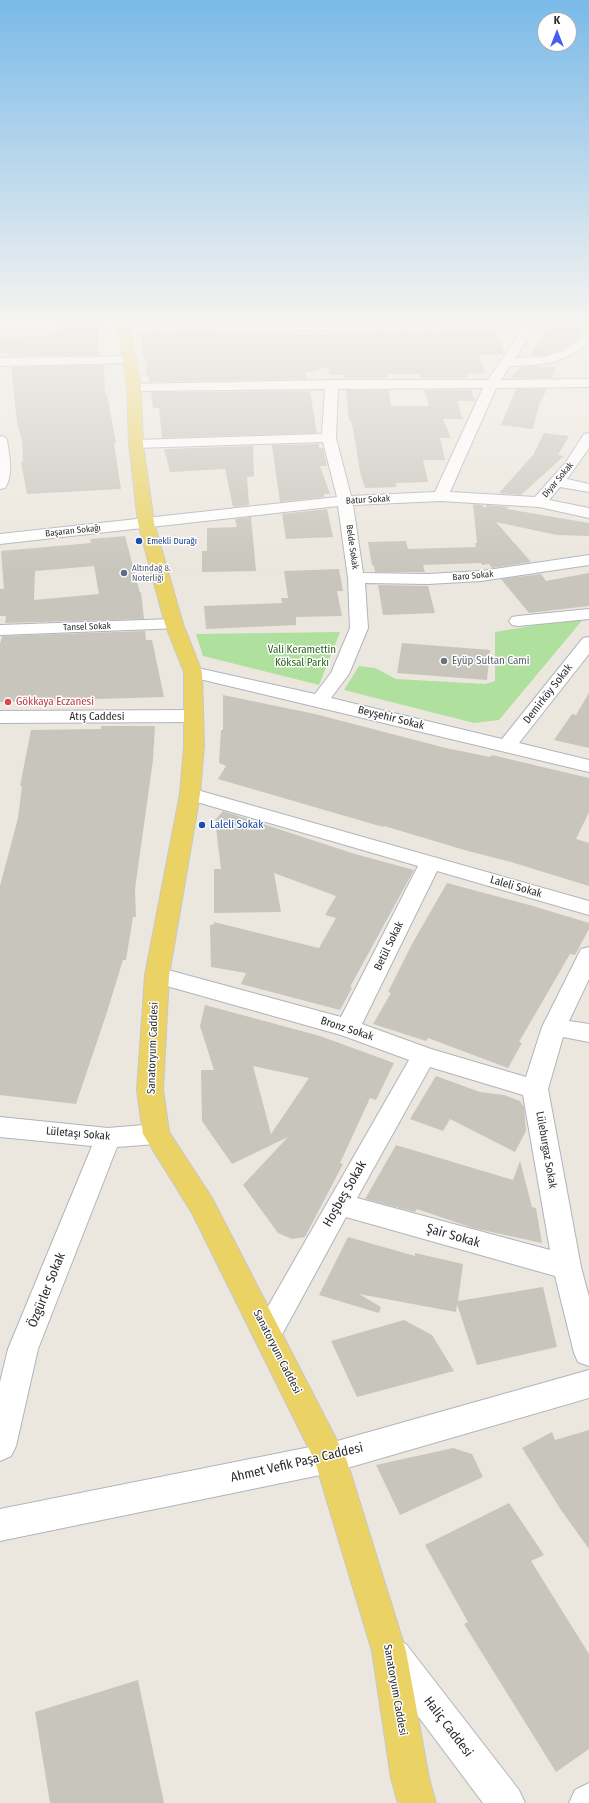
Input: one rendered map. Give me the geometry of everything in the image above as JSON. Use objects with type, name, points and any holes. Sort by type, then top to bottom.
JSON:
[{"type":"main road","name":"Sanatoryum Caddesi","points":[[135,405],[136,444],[146,523],[174,624],[193,672],[194,746],[190,794],[156,976],[150,1090],[156,1134],[202,1206],[268,1333],[330,1458],[389,1651],[410,1778],[418,1803]]},
{"type":"street","name":"Belde Sokak","points":[[320,701],[340,674],[359,628],[356,578],[346,501],[329,438],[331,405]]},
{"type":"street","points":[[441,496],[482,405]]},
{"type":"street","name":"Diyar Sokak","points":[[539,502],[572,464],[589,437]]},
{"type":"street","points":[[136,444],[329,438]]},
{"type":"street","points":[[0,440],[3,464],[0,485]]},
{"type":"street","points":[[557,482],[589,488]]},
{"type":"street","name":"Batur Sokak","points":[[146,523],[346,501],[441,496],[539,502],[589,513]]},
{"type":"street","name":"Başaran Sokağı","points":[[0,539],[146,523]]},
{"type":"street","name":"Baro Sokak","points":[[356,578],[434,580],[499,574],[568,562],[589,560]]},
{"type":"street","points":[[518,621],[589,614]]},
{"type":"street","name":"Tansel Sokak","points":[[0,630],[174,624]]},
{"type":"street","name":"Demirköy Sokak","points":[[507,746],[589,642]]},
{"type":"street","name":"Beyşehir Sokak","points":[[193,672],[589,766]]},
{"type":"street","name":"Atış Caddesi","points":[[0,717],[194,716]]},
{"type":"street","name":"Laleli Sokak","points":[[190,794],[589,908]]},
{"type":"street","name":"Betül Sokak","points":[[348,1028],[430,863]]},
{"type":"street","name":"Lüleburgaz Sokak","points":[[589,955],[554,1027],[535,1089],[567,1268],[589,1353]]},
{"type":"street","name":"Bronz Sokak","points":[[156,976],[348,1028],[424,1056],[535,1089]]},
{"type":"street","points":[[554,1027],[589,1033]]},
{"type":"street","name":"Hoşbeş Sokak","points":[[268,1333],[338,1204],[424,1056]]},
{"type":"street","name":"Lületaşı Sokak","points":[[0,1127],[108,1138],[156,1134]]},
{"type":"street","name":"Özgürler Sokak","points":[[0,1446],[23,1349],[108,1138]]},
{"type":"street","name":"Şair Sokak","points":[[338,1204],[567,1268]]},
{"type":"street","name":"Ahmet Vefik Paşa Caddesi","points":[[0,1526],[330,1458],[589,1384]]},
{"type":"street","name":"Haliç Caddesi","points":[[389,1651],[506,1803]]},
{"type":"green space","points":[[585,617],[499,720],[474,723],[344,690],[359,666],[375,668],[396,679],[485,684],[495,681],[495,632]]},
{"type":"green space","name":"Vali Keramettin Köksal Parkı","points":[[340,632],[319,685],[203,656],[196,634]]},
{"type":"building","points":[[15,405],[109,405],[116,443],[114,443],[121,489],[27,494],[21,462],[23,462],[22,440],[17,423]]},
{"type":"building","points":[[153,405],[312,405],[317,433],[162,438],[159,408],[153,408]]},
{"type":"building","points":[[347,405],[458,405],[463,419],[443,419],[451,438],[440,438],[445,460],[423,460],[428,482],[395,483],[397,487],[365,488],[360,472],[351,421],[349,421]]},
{"type":"building","points":[[509,405],[539,405],[533,429],[501,425]]},
{"type":"building","points":[[544,433],[569,436],[558,455],[564,456],[521,495],[499,493],[533,455]]},
{"type":"building","points":[[319,444],[319,448],[323,448],[327,466],[320,466],[330,494],[324,494],[324,497],[280,502],[272,445]]},
{"type":"building","points":[[253,446],[254,476],[247,477],[249,505],[233,507],[225,469],[170,472],[164,449]]},
{"type":"building","points":[[473,504],[482,505],[485,508],[487,505],[509,507],[507,509],[589,523],[589,536],[557,535],[496,522],[531,562],[492,568],[489,564],[482,565],[481,563],[423,565],[425,572],[375,572],[374,566],[372,565],[368,542],[406,541],[408,549],[476,547],[475,543],[477,543]]},
{"type":"building","points":[[327,509],[333,537],[286,539],[282,514]]},
{"type":"building","points":[[251,517],[256,571],[202,572],[202,551],[207,551],[207,528],[237,527],[235,519]]},
{"type":"building","points":[[125,536],[140,593],[141,592],[144,619],[5,623],[6,616],[0,616],[0,589],[4,589],[1,551],[91,543],[90,539]],"holes":[[[94,566],[99,594],[34,600],[35,571]]]},
{"type":"building","points":[[339,569],[343,591],[337,591],[342,616],[296,617],[296,625],[206,629],[204,606],[282,603],[281,598],[288,598],[284,571]]},
{"type":"building","points":[[589,573],[589,606],[529,613],[501,579],[541,574],[546,581]]},
{"type":"building","points":[[378,585],[428,586],[435,613],[383,615]]},
{"type":"building","points":[[145,631],[146,640],[152,640],[164,697],[0,702],[0,644],[2,636]]},
{"type":"building","name":"Eyüp Sultan Cami","points":[[402,643],[490,650],[487,680],[397,673]]},
{"type":"building","points":[[589,693],[589,748],[554,740],[572,714],[576,715]]},
{"type":"building","points":[[223,695],[315,714],[446,748],[490,757],[492,755],[589,778],[589,812],[576,839],[589,843],[589,886],[511,862],[384,826],[383,827],[218,779],[226,766],[219,763],[221,730],[223,730]]},
{"type":"building","points":[[101,726],[155,726],[153,760],[135,889],[136,917],[133,917],[126,960],[123,960],[76,1104],[0,1095],[0,886],[18,818],[22,786],[20,786],[31,730],[101,729]]},
{"type":"building","points":[[223,811],[355,854],[414,870],[350,987],[352,988],[340,1010],[241,984],[246,973],[211,967],[210,925],[214,924],[214,922],[319,948],[336,918],[325,915],[336,896],[274,873],[281,912],[214,913],[214,869],[221,869],[215,820]]},
{"type":"building","points":[[447,883],[589,923],[589,929],[575,955],[570,954],[519,1042],[522,1043],[508,1068],[428,1038],[426,1041],[373,1024],[391,993],[388,992],[412,944]]},
{"type":"building","points":[[205,1005],[320,1036],[394,1063],[376,1100],[370,1098],[340,1163],[343,1164],[305,1237],[292,1239],[278,1233],[243,1185],[288,1137],[232,1164],[202,1121],[201,1070],[214,1070],[200,1026]],"holes":[[[253,1066],[309,1078],[271,1134]]]},
{"type":"building","points":[[436,1076],[480,1092],[504,1095],[520,1101],[524,1107],[526,1131],[515,1152],[450,1119],[443,1131],[410,1119]]},
{"type":"building","points":[[396,1145],[513,1180],[520,1161],[532,1207],[536,1208],[542,1243],[473,1228],[417,1209],[415,1212],[365,1199]]},
{"type":"building","points":[[348,1237],[415,1256],[415,1253],[463,1264],[458,1301],[543,1287],[557,1347],[477,1365],[457,1304],[456,1312],[359,1294],[381,1307],[379,1313],[319,1295]]},
{"type":"building","points":[[404,1320],[432,1335],[454,1371],[357,1397],[331,1341]]},
{"type":"building","points":[[589,1430],[589,1549],[561,1510],[522,1448],[552,1432],[555,1440]]},
{"type":"building","points":[[453,1448],[472,1454],[483,1477],[400,1515],[376,1465]]},
{"type":"building","points":[[509,1503],[544,1555],[531,1561],[589,1654],[589,1749],[556,1772],[464,1624],[468,1622],[425,1545]]},
{"type":"building","points":[[138,1680],[164,1803],[50,1803],[35,1712]]},
{"type":"place","name":"Emekli Durağı","points":[[139,541]]},
{"type":"place","name":"Altındağ 8. Noterliği","points":[[124,573]]},
{"type":"place","name":"Eyüp Sultan Cami","points":[[444,661]]},
{"type":"place","name":"Gökkaya Eczanesi","points":[[8,702]]},
{"type":"place","name":"Laleli Sokak","points":[[202,825]]}]
